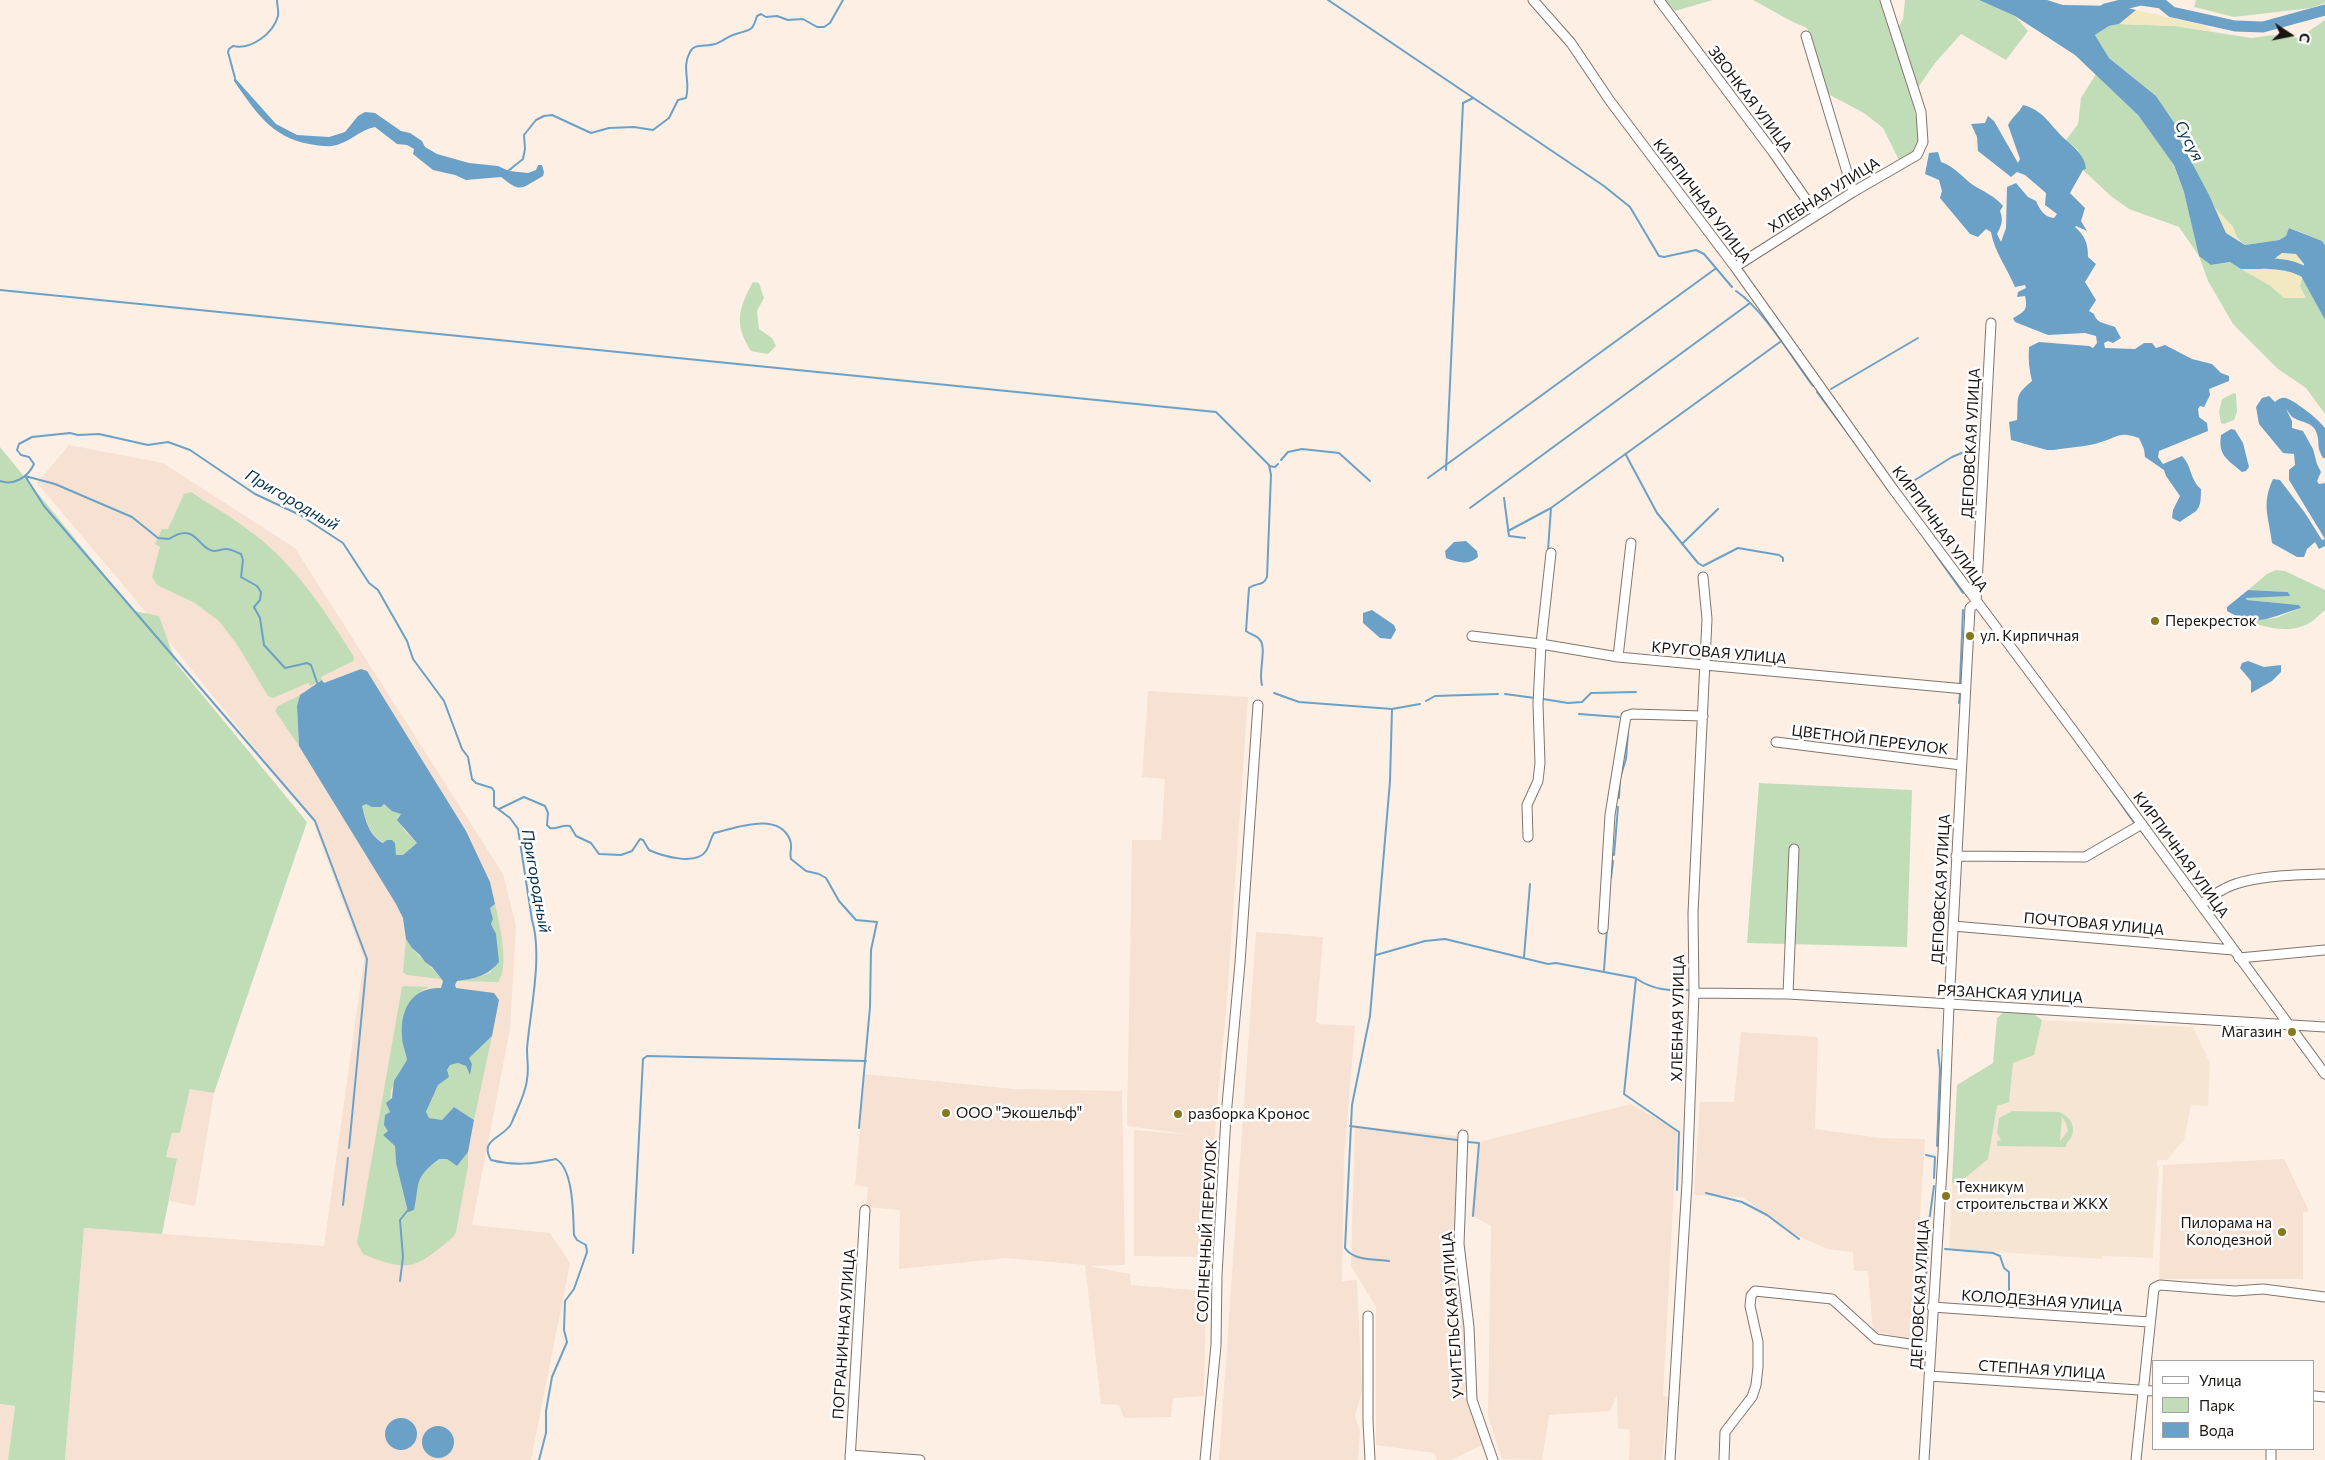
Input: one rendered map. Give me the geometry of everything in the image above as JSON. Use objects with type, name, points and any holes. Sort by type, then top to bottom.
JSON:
[{"type":"street","name":"КИРПИЧНАЯ УЛИЦА","points":[[1533,0],[1572,43],[1610,101],[1734,267],[1976,603],[2142,824],[2325,1074]]},
{"type":"street","name":"ЗВОНКАЯ УЛИЦА","points":[[1659,0],[1773,152],[1817,215]]},
{"type":"street","name":"ХЛЕБНАЯ УЛИЦА","points":[[1734,267],[1853,192],[1917,156],[1922,142],[1921,112],[1885,0]]},
{"type":"street","points":[[1806,36],[1853,192]]},
{"type":"street","name":"ДЕПОВСКАЯ УЛИЦА","points":[[1924,1460],[1943,1153],[1948,1005],[1965,689],[1970,608],[1976,603],[1991,323]]},
{"type":"street","points":[[1618,657],[1631,543]]},
{"type":"street","points":[[1528,837],[1527,805],[1538,780],[1540,762],[1538,704],[1541,644],[1551,553]]},
{"type":"street","name":"ХЛЕБНАЯ УЛИЦА","points":[[1670,1460],[1687,1183],[1694,993],[1693,913],[1707,619],[1703,577]]},
{"type":"street","name":"КРУГОВАЯ УЛИЦА","points":[[1472,636],[1541,644],[1618,657],[1705,667],[1965,689]]},
{"type":"street","name":"СОЛНЕЧНЫЙ ПЕРЕУЛОК","points":[[1205,1460],[1216,1345],[1226,1116],[1258,705]]},
{"type":"street","points":[[1603,930],[1610,815],[1626,716],[1632,714],[1703,716]]},
{"type":"street","name":"ЦВЕТНОЙ ПЕРЕУЛОК","points":[[1776,742],[1961,765]]},
{"type":"street","points":[[1956,856],[2085,857],[2142,824]]},
{"type":"street","points":[[1788,994],[1794,849]]},
{"type":"street","points":[[2201,904],[2224,889],[2242,883],[2261,879],[2325,874]]},
{"type":"street","name":"ПОЧТОВАЯ УЛИЦА","points":[[1953,926],[2233,950]]},
{"type":"street","points":[[2239,958],[2325,950]]},
{"type":"street","name":"РЯЗАНСКАЯ УЛИЦА","points":[[1694,993],[1788,994],[2325,1027]]},
{"type":"street","name":"УЧИТЕЛЬСКАЯ УЛИЦА","points":[[1463,1135],[1459,1244],[1469,1327],[1472,1400],[1493,1460]]},
{"type":"street","name":"ПОГРАНИЧНАЯ УЛИЦА","points":[[850,1458],[865,1210]]},
{"type":"street","points":[[2136,1460],[2154,1288],[2160,1285],[2235,1291],[2263,1289],[2325,1297]]},
{"type":"street","points":[[1724,1460],[1725,1432],[1752,1397],[1756,1385],[1758,1342],[1750,1306],[1755,1291],[1832,1299],[1876,1339],[1930,1347]]},
{"type":"street","name":"КОЛОДЕЗНАЯ УЛИЦА","points":[[1932,1307],[2149,1322]]},
{"type":"street","points":[[1368,1316],[1370,1460]]},
{"type":"street","name":"СТЕПНАЯ УЛИЦА","points":[[1929,1376],[2058,1383],[2152,1391]]},
{"type":"street","points":[[850,1458],[920,1460]]},
{"type":"shaded area","points":[[69,445],[163,463],[295,548],[503,874],[516,926],[510,1029],[472,1225],[550,1233],[570,1263],[531,1460],[65,1460],[84,1228],[324,1246],[364,959],[313,821],[135,599],[37,483]]},
{"type":"shaded area","points":[[1148,691],[1248,697],[1226,1012],[1216,1115],[1211,1257],[1134,1256],[1134,1130],[1193,1135],[1127,1126],[1132,840],[1161,840],[1165,779],[1142,777]]},
{"type":"shaded area","points":[[1256,932],[1323,937],[1316,1022],[1320,1024],[1355,1026],[1344,1157],[1342,1281],[1357,1280],[1362,1391],[1355,1416],[1360,1431],[1358,1460],[1219,1460]]},
{"type":"shaded area","points":[[1997,1018],[2193,1027],[2210,1063],[2208,1106],[2191,1105],[2184,1140],[2167,1160],[2157,1160],[2157,1167],[2159,1167],[2153,1258],[2102,1256],[2102,1259],[1949,1249],[1957,1085],[1993,1085]]},
{"type":"shaded area","points":[[1741,1032],[1818,1037],[1815,1129],[1881,1138],[1925,1139],[1912,1340],[1873,1331],[1868,1271],[1854,1271],[1853,1252],[1827,1249],[1790,1232],[1742,1197],[1694,1195],[1700,1102],[1734,1102]]},
{"type":"shaded area","points":[[865,1074],[1014,1089],[1122,1091],[1125,1265],[1089,1266],[1130,1274],[1131,1285],[1206,1291],[1204,1396],[1173,1398],[1171,1417],[1124,1418],[1119,1405],[1101,1404],[1085,1265],[1006,1258],[899,1269],[900,1210],[866,1207],[868,1187],[855,1185]]},
{"type":"shaded area","points":[[190,1089],[214,1093],[195,1206],[169,1201],[177,1160],[166,1157],[172,1133],[180,1133]]},
{"type":"shaded area","points":[[1631,1104],[1677,1130],[1663,1396],[1668,1397],[1662,1460],[1629,1460],[1630,1430],[1618,1428],[1617,1395],[1610,1411],[1549,1415],[1542,1460],[1502,1459],[1488,1416],[1491,1226],[1471,1215],[1479,1142]]},
{"type":"shaded area","points":[[1355,1126],[1458,1136],[1468,1333],[1468,1395],[1482,1445],[1451,1460],[1437,1460],[1434,1453],[1376,1445],[1376,1307],[1351,1266]]},
{"type":"shaded area","points":[[2284,1159],[2309,1211],[2303,1213],[2303,1279],[2159,1279],[2163,1165]]},
{"type":"shaded area","points":[[0,1404],[15,1406],[8,1460],[0,1460]]},
{"type":"green space","points":[[1665,0],[1713,0],[1675,11]]},
{"type":"green space","points":[[1753,0],[1881,0],[1911,95],[1915,114],[1918,143],[1913,152],[1899,160],[1883,128],[1864,113],[1828,94],[1807,28]]},
{"type":"green space","points":[[1905,0],[1979,0],[2015,16],[2028,31],[2006,60],[1961,34],[1935,63],[1917,89],[1897,30],[1903,19]]},
{"type":"green space","points":[[2196,0],[2325,0],[2325,3],[2311,8],[2234,17],[2194,7]]},
{"type":"green space","points":[[2325,20],[2325,245],[2322,241],[2290,228],[2286,236],[2279,240],[2245,245],[2237,238],[2233,227],[2215,208],[2189,160],[2175,126],[2156,96],[2109,58],[2095,35],[2109,26],[2119,24],[2176,26],[2251,38],[2273,35],[2299,38]]},
{"type":"green space","points":[[2096,74],[2138,115],[2173,163],[2184,192],[2192,222],[2212,265],[2230,262],[2271,286],[2284,298],[2300,286],[2302,278],[2325,320],[2325,414],[2306,388],[2278,369],[2233,324],[2208,281],[2199,256],[2179,227],[2129,209],[2112,197],[2083,170],[2078,150],[2066,140],[2078,124],[2081,98]]},
{"type":"green space","points":[[753,282],[759,283],[764,298],[757,311],[759,329],[772,338],[776,346],[768,354],[751,351],[742,333],[740,324],[741,309]]},
{"type":"green space","points":[[2234,393],[2236,394],[2237,412],[2234,420],[2224,424],[2221,423],[2219,412],[2222,399]]},
{"type":"green space","points":[[0,447],[134,611],[159,616],[176,663],[307,822],[214,1093],[190,1089],[180,1133],[172,1133],[166,1157],[177,1159],[162,1234],[84,1228],[65,1460],[8,1460],[15,1406],[0,1404]]},
{"type":"green space","points":[[191,492],[247,529],[284,561],[322,608],[354,657],[353,661],[321,677],[322,680],[310,686],[308,683],[273,698],[268,696],[238,646],[219,621],[195,603],[157,585],[152,577],[160,547],[155,544],[162,529],[168,529],[184,494]]},
{"type":"green space","points":[[2276,570],[2285,571],[2325,590],[2325,610],[2306,625],[2286,629],[2261,625],[2237,617],[2276,618],[2300,608],[2299,605],[2247,600],[2246,597],[2289,596],[2288,592],[2248,590],[2267,574]]},
{"type":"green space","points":[[300,695],[297,706],[299,746],[275,711],[278,706]]},
{"type":"green space","points":[[1759,783],[1912,790],[1907,947],[1747,943]]},
{"type":"green space","points":[[366,804],[381,807],[383,804],[401,814],[398,817],[404,830],[417,843],[403,855],[396,855],[395,848],[376,837],[369,827],[362,806]]},
{"type":"green space","points":[[495,904],[503,955],[503,966],[498,982],[457,981],[482,976],[491,972],[496,935],[491,924],[493,919],[490,908]]},
{"type":"green space","points":[[406,939],[441,979],[407,975],[403,972]]},
{"type":"green space","points":[[402,987],[429,987],[411,1000],[403,1018],[402,1028],[407,1060],[391,1090],[388,1131],[383,1135],[395,1146],[396,1163],[408,1212],[414,1201],[416,1187],[425,1171],[438,1159],[447,1159],[457,1166],[468,1152],[468,1166],[456,1232],[453,1237],[430,1256],[411,1265],[392,1264],[363,1254],[357,1243]]},
{"type":"green space","points":[[2005,1011],[2032,1013],[2042,1020],[2034,1055],[2013,1063],[2009,1102],[1997,1106],[1988,1159],[1965,1178],[1952,1183],[1957,1085],[1993,1063],[1997,1018]]},
{"type":"green space","points":[[492,1036],[474,1120],[454,1107],[442,1120],[429,1118],[426,1113],[438,1085],[450,1065],[458,1063],[466,1066],[469,1073],[472,1064],[468,1058]]},
{"type":"green space","points":[[2012,1111],[2059,1112],[2071,1121],[2073,1132],[2066,1147],[1997,1146],[1997,1141],[2001,1140],[1997,1133],[1999,1118]],"holes":[[[2062,1117],[2068,1131],[2060,1141]]]},
{"type":"sand","points":[[2136,10],[2204,25],[2214,32],[2176,26],[2119,24]]},
{"type":"sand","points":[[2215,208],[2233,227],[2240,241],[2226,233]]},
{"type":"sand","points":[[2282,253],[2296,254],[2304,264],[2300,286],[2306,298],[2284,298],[2271,286],[2241,269],[2261,269]]},
{"type":"water","points":[[1979,0],[2047,0],[2063,5],[2120,6],[2136,10],[2119,24],[2109,26],[2095,35],[2109,58],[2156,96],[2177,127],[2181,142],[2209,195],[2226,233],[2245,245],[2279,240],[2286,236],[2289,228],[2322,241],[2325,245],[2325,320],[2302,278],[2304,264],[2296,254],[2282,253],[2261,269],[2241,269],[2230,262],[2211,265],[2199,256],[2184,192],[2174,165],[2138,115],[2075,55],[2015,16]]},
{"type":"water","points":[[234,77],[276,124],[297,135],[329,137],[345,132],[358,116],[365,112],[375,113],[401,131],[410,133],[422,141],[425,147],[437,154],[469,163],[498,166],[509,171],[528,173],[536,170],[538,165],[542,165],[543,176],[522,187],[513,186],[501,177],[466,180],[455,175],[433,170],[413,154],[414,149],[407,145],[397,144],[375,127],[338,145],[326,146],[296,141],[274,129],[265,121],[234,81]]},
{"type":"water","points":[[2023,105],[2042,115],[2073,146],[2084,160],[2086,169],[2083,170],[2070,193],[2085,208],[2081,221],[2087,231],[2075,227],[2085,240],[2088,257],[2096,264],[2085,282],[2096,300],[2089,311],[2094,314],[2097,320],[2115,327],[2121,338],[2113,343],[2108,341],[2104,343],[2105,348],[2135,349],[2144,343],[2152,343],[2156,348],[2165,345],[2192,359],[2212,364],[2221,373],[2229,376],[2229,381],[2209,389],[2210,395],[2204,407],[2200,406],[2198,409],[2199,417],[2207,423],[2208,431],[2159,451],[2158,457],[2163,464],[2182,456],[2201,489],[2199,507],[2180,522],[2172,518],[2173,510],[2180,496],[2164,470],[2145,457],[2139,438],[2122,435],[2090,445],[2054,450],[2047,450],[2011,440],[2009,422],[2017,420],[2019,394],[2032,381],[2029,347],[2039,342],[2089,346],[2093,348],[2097,343],[2096,336],[2085,333],[2048,335],[2015,322],[2013,318],[2023,312],[2026,307],[2025,296],[2017,297],[2018,292],[2026,288],[2025,285],[2015,287],[1998,253],[1991,232],[1986,229],[1978,237],[1970,234],[1940,198],[1942,191],[1939,180],[1925,174],[1929,153],[1938,152],[1941,162],[1950,166],[1973,185],[1996,199],[2003,206],[2000,211],[2002,223],[1997,234],[2001,242],[2006,228],[2007,187],[2016,183],[2028,197],[2036,201],[2045,215],[2054,218],[2057,214],[2045,205],[2046,193],[2025,175],[2017,172],[2011,177],[1978,151],[1977,137],[1971,124],[1985,123],[1988,116],[1994,121],[2018,163],[2020,159],[2008,125]]},
{"type":"water","points":[[2269,396],[2275,402],[2283,398],[2291,400],[2318,420],[2325,428],[2325,458],[2323,458],[2317,434],[2313,427],[2297,420],[2286,409],[2292,421],[2292,428],[2303,431],[2313,449],[2321,472],[2317,481],[2319,484],[2325,483],[2325,539],[2289,480],[2289,470],[2295,465],[2294,454],[2283,453],[2259,424],[2256,407],[2262,398]]},
{"type":"water","points":[[2231,429],[2235,430],[2243,443],[2249,467],[2246,471],[2242,472],[2222,453],[2221,435]]},
{"type":"water","points":[[2273,479],[2280,480],[2305,513],[2322,540],[2325,539],[2325,546],[2319,549],[2315,542],[2307,549],[2304,557],[2297,557],[2272,543],[2267,496]]},
{"type":"water","points":[[1466,541],[1477,551],[1478,557],[1470,562],[1458,562],[1446,558],[1445,551],[1454,542]]},
{"type":"water","points":[[2248,590],[2288,592],[2290,596],[2246,598],[2247,600],[2299,605],[2301,608],[2256,620],[2247,619],[2227,611],[2227,607]]},
{"type":"water","points":[[1372,610],[1394,625],[1396,630],[1391,639],[1380,638],[1363,623],[1363,613]]},
{"type":"water","points":[[2248,661],[2264,667],[2281,665],[2281,672],[2272,681],[2251,693],[2251,681],[2240,668],[2242,663]]},
{"type":"water","points":[[361,669],[367,671],[466,831],[490,882],[495,904],[490,908],[493,919],[491,924],[496,934],[499,962],[485,974],[457,981],[455,985],[456,988],[494,993],[499,1000],[492,1036],[469,1058],[472,1064],[470,1075],[466,1066],[458,1063],[450,1065],[447,1070],[449,1077],[438,1085],[426,1112],[429,1118],[442,1120],[454,1107],[474,1120],[468,1152],[457,1166],[447,1159],[439,1159],[425,1172],[419,1182],[414,1210],[408,1212],[396,1163],[395,1146],[383,1135],[388,1131],[384,1125],[385,1115],[390,1112],[386,1103],[392,1098],[394,1081],[407,1060],[402,1036],[403,1017],[406,1009],[415,996],[422,991],[441,988],[443,981],[406,939],[403,918],[396,904],[299,746],[297,706],[300,695],[322,680],[324,683]],"holes":[[[366,804],[372,807],[381,807],[384,804],[392,811],[401,814],[397,820],[417,843],[403,855],[396,855],[395,843],[392,840],[387,840],[383,843],[374,836],[369,828],[362,806]]]},
{"type":"water","points":[[401,1418],[412,1423],[417,1434],[412,1445],[401,1450],[390,1445],[385,1434],[390,1423]]},
{"type":"water","points":[[438,1426],[449,1431],[454,1442],[449,1453],[438,1458],[427,1453],[422,1442],[427,1431]]},
{"type":"waterway","points":[[235,78],[228,52],[229,49],[233,46],[240,47],[254,43],[271,29],[278,16],[277,0]]},
{"type":"waterway","points":[[508,171],[523,159],[525,149],[524,135],[536,120],[552,115],[591,133],[609,128],[634,127],[653,130],[669,118],[678,100],[686,98],[686,64],[687,58],[694,47],[712,45],[733,35],[750,30],[757,16],[761,14],[766,17],[777,16],[788,20],[803,19],[817,27],[824,27],[830,23],[843,0]]},
{"type":"waterway","points":[[1328,0],[1604,186],[1630,207],[1659,256],[1664,257],[1696,250],[1704,254],[1732,287]]},
{"type":"waterway","points":[[2105,9],[2141,0],[2161,3],[2172,12],[2235,26],[2263,27],[2325,10]]},
{"type":"waterway","points":[[1446,470],[1463,103],[1473,98]]},
{"type":"waterway","name":"Сусуя","points":[[2254,263],[2294,267],[2318,282],[2325,291]]},
{"type":"waterway","points":[[1428,478],[1715,269]]},
{"type":"waterway","points":[[0,290],[1216,412],[1269,465],[1271,475],[1267,577],[1263,582],[1249,588],[1246,631],[1257,637],[1262,644],[1262,685]]},
{"type":"waterway","points":[[1736,291],[1767,322],[1813,386]]},
{"type":"waterway","points":[[1470,508],[1750,303]]},
{"type":"waterway","points":[[1831,389],[1918,338]]},
{"type":"waterway","points":[[1508,531],[1551,508],[1780,342]]},
{"type":"waterway","points":[[1817,392],[1861,451]]},
{"type":"waterway","name":"Пригородный","points":[[0,481],[15,481],[31,469],[34,464],[29,457],[21,455],[17,450],[19,444],[32,437],[70,433],[78,435],[99,434],[148,445],[168,442],[190,450],[255,494],[300,515],[343,543],[369,583],[378,590],[407,641],[413,659],[444,701],[462,749],[468,757],[472,779],[476,783],[492,788],[494,791],[494,806],[510,818],[518,829],[536,950],[535,984],[527,1049],[528,1076],[523,1095],[512,1122],[504,1132],[490,1143],[488,1153],[491,1160],[508,1163],[524,1164],[556,1159],[562,1165],[569,1183],[573,1205],[574,1235],[577,1240],[586,1245],[587,1252],[574,1289],[565,1301],[564,1330],[567,1342],[552,1377],[546,1411],[546,1433],[539,1460]]},
{"type":"waterway","points":[[1281,460],[1288,452],[1302,449],[1339,453],[1370,481]]},
{"type":"waterway","points":[[1902,488],[1952,457],[1971,449]]},
{"type":"waterway","points":[[1626,455],[1657,513],[1698,563],[1703,566],[1738,548],[1779,555],[1783,558],[1783,561]]},
{"type":"waterway","points":[[1269,466],[1275,467],[1278,464]]},
{"type":"waterway","points":[[25,476],[55,484],[132,517],[158,538],[169,539],[178,534],[191,534],[208,549],[214,551],[228,549],[241,554],[243,560],[241,577],[257,586],[261,592],[260,600],[254,607],[260,618],[264,645],[285,668],[307,663],[311,665],[318,685]]},
{"type":"waterway","points":[[25,476],[44,506],[315,821],[367,959],[349,1148]]},
{"type":"waterway","points":[[1504,498],[1509,536],[1525,538]]},
{"type":"waterway","points":[[1548,550],[1551,508]]},
{"type":"waterway","points":[[1682,544],[1718,509]]},
{"type":"waterway","points":[[1924,538],[1963,593]]},
{"type":"waterway","points":[[1960,683],[1963,610]]},
{"type":"waterway","points":[[1543,699],[1568,703],[1582,702],[1591,693],[1636,692]]},
{"type":"waterway","points":[[1274,693],[1299,702],[1392,709],[1390,781],[1370,1016],[1352,1105],[1345,1248],[1353,1255],[1359,1257],[1389,1261]]},
{"type":"waterway","points":[[1959,703],[1960,693]]},
{"type":"waterway","points":[[1426,701],[1435,696],[1498,694]]},
{"type":"waterway","points":[[1505,694],[1535,698]]},
{"type":"waterway","points":[[1392,709],[1420,704]]},
{"type":"waterway","points":[[1579,714],[1619,717]]},
{"type":"waterway","points":[[1619,798],[1620,778],[1626,759],[1628,732]]},
{"type":"waterway","points":[[2089,759],[2099,773]]},
{"type":"waterway","points":[[2104,780],[2135,824]]},
{"type":"waterway","points":[[499,809],[524,797],[545,806],[548,813],[547,825],[550,828],[570,826],[576,836],[591,843],[599,854],[621,855],[632,851],[640,839],[643,840],[649,850],[670,857],[687,859],[701,856],[706,851],[714,833],[756,824],[777,826],[784,831],[791,843],[791,859],[806,871],[826,878],[839,901],[856,920],[877,922],[871,950],[870,1007],[859,1128]]},
{"type":"waterway","points":[[1614,855],[1618,807]]},
{"type":"waterway","points":[[2141,831],[2148,840]]},
{"type":"waterway","points":[[1611,878],[1613,861]]},
{"type":"waterway","points":[[1524,957],[1530,884]]},
{"type":"waterway","points":[[1604,970],[1608,915]]},
{"type":"waterway","points":[[1376,955],[1425,941],[1445,939],[1548,964],[1556,963],[1636,978],[1624,1094],[1679,1132],[1677,1190]]},
{"type":"waterway","points":[[1637,979],[1649,986],[1662,989],[1689,990]]},
{"type":"waterway","points":[[2295,1040],[2307,1057]]},
{"type":"waterway","points":[[1937,1146],[1940,1070],[1938,1050]]},
{"type":"waterway","points":[[633,1253],[643,1059],[647,1056],[866,1061]]},
{"type":"waterway","points":[[1350,1126],[1457,1140]]},
{"type":"waterway","points":[[1468,1142],[1479,1143],[1473,1216]]},
{"type":"waterway","points":[[1926,1155],[1935,1157],[1934,1178]]},
{"type":"waterway","points":[[343,1205],[348,1158]]},
{"type":"waterway","points":[[1929,1222],[1934,1186]]},
{"type":"waterway","points":[[1706,1193],[1742,1202],[1767,1215],[1799,1239]]},
{"type":"waterway","points":[[400,1281],[403,1257],[400,1220],[408,1210]]},
{"type":"waterway","points":[[1925,1296],[1929,1231]]},
{"type":"waterway","points":[[1945,1249],[1993,1253],[2000,1256],[2004,1268],[2009,1272],[2009,1296]]},
{"type":"place","name":"Перекресток","points":[[2155,621]]},
{"type":"place","name":"ул. Кирпичная","points":[[1970,636]]},
{"type":"place","name":"Магазин","points":[[2292,1032]]},
{"type":"place","name":"ООО \"Экошельф\"","points":[[946,1113]]},
{"type":"place","name":"разборка Кронос","points":[[1178,1114]]},
{"type":"place","name":"Техникум строительства и ЖКХ","points":[[1946,1196]]},
{"type":"place","name":"Пилорама на Колодезной","points":[[2282,1232]]}]
